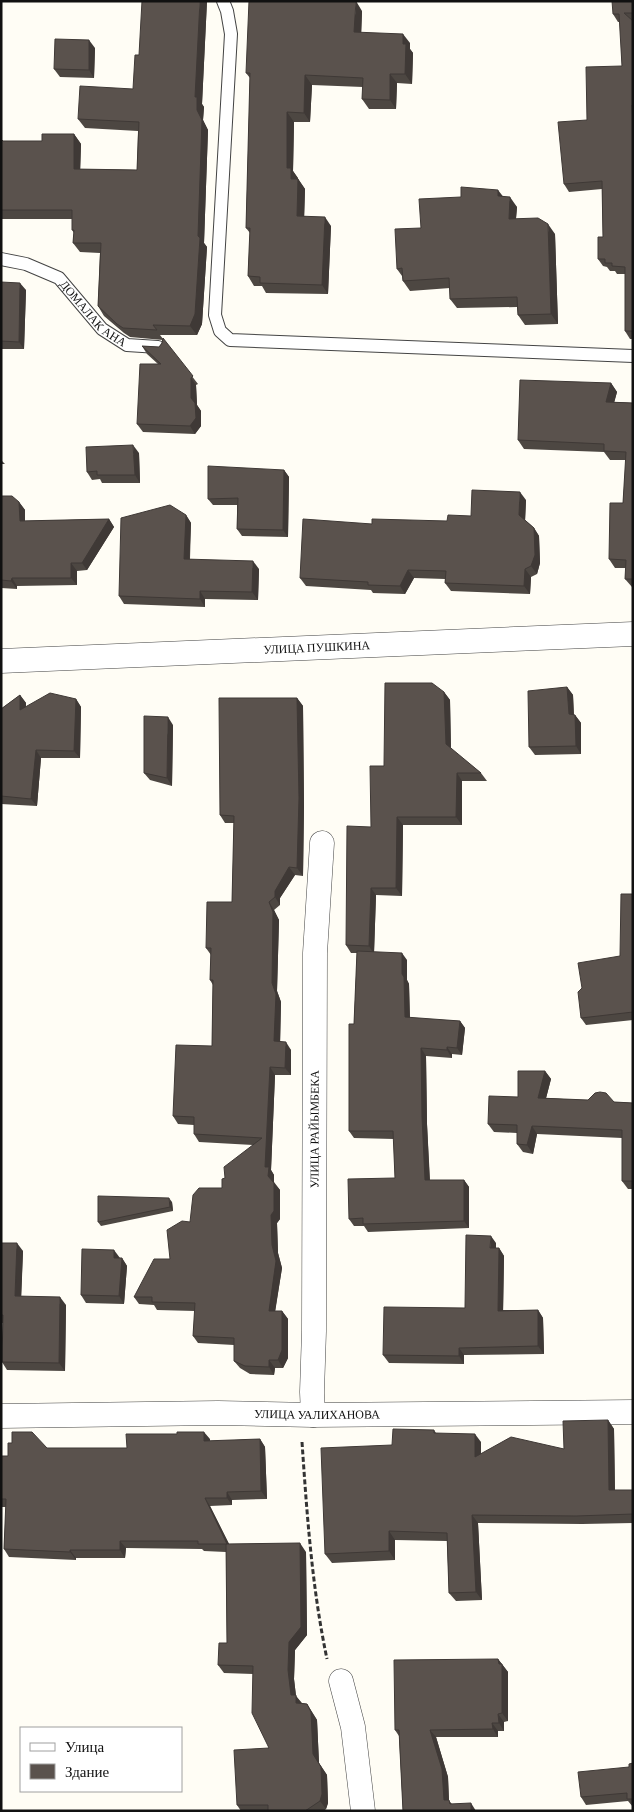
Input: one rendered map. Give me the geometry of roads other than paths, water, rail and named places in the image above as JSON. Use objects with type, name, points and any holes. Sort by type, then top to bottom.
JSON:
[{"type":"street","name":"УЛИЦА ПУШКИНА","points":[[1,661],[633,634]]},
{"type":"street","name":"УЛИЦА РАЙЫМБЕКА","points":[[307,1414],[312,1392],[314,1331],[315,953],[322,843]]},
{"type":"street","name":"УЛИЦА УАЛИХАНОВА","points":[[1,1416],[218,1413],[633,1412]]},
{"type":"street","points":[[341,1680],[353,1727],[363,1811]]},
{"type":"lane","points":[[223,1],[227,11],[231,34],[215,315],[220,331],[230,340],[633,356]]},
{"type":"lane","name":"ДОМАЛАК АНА","points":[[1,259],[26,264],[59,278],[102,329],[126,345],[161,347]]}]
